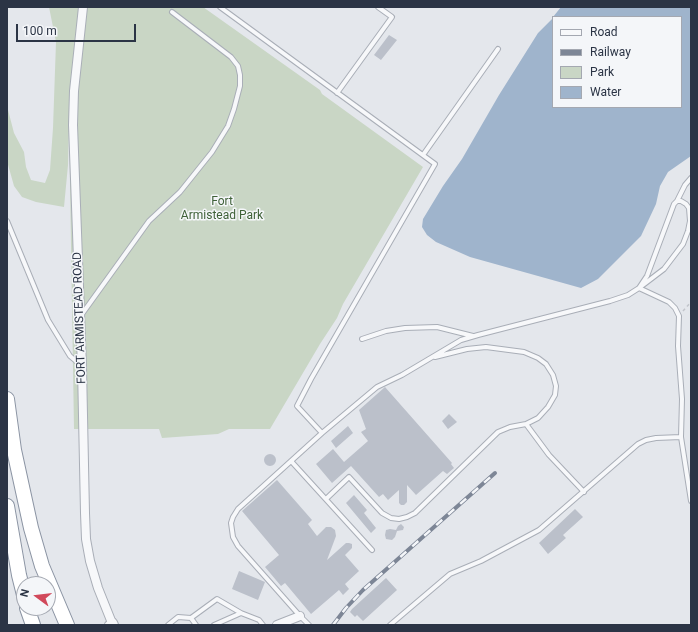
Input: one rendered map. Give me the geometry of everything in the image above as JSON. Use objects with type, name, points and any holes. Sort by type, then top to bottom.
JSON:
[{"type":"highway","points":[[7,399],[14,450],[31,528],[42,566],[65,622]]},
{"type":"highway","points":[[7,506],[19,576]]},
{"type":"street","name":"FORT ARMISTEAD ROAD","points":[[82,7],[74,91],[73,125],[82,367],[86,539],[90,561],[111,624]]},
{"type":"street","points":[[277,625],[300,616]]},
{"type":"lane","points":[[220,7],[435,164],[311,379],[297,406],[322,433]]},
{"type":"lane","points":[[337,93],[392,17],[378,7]]},
{"type":"lane","points":[[80,316],[149,221],[180,192],[212,152],[228,126],[234,109],[240,86],[238,66],[231,57],[172,12]]},
{"type":"lane","points":[[423,155],[498,49]]},
{"type":"lane","points":[[640,288],[647,276],[674,204],[691,178]]},
{"type":"lane","points":[[309,625],[238,546],[231,530],[234,517],[238,509],[322,433],[377,387],[402,375],[461,340],[610,301],[628,295],[640,288],[664,269],[683,244],[690,221],[686,204],[677,201]]},
{"type":"lane","points":[[7,221],[48,320],[70,356],[82,367]]},
{"type":"lane","points":[[640,288],[668,302],[679,316],[678,346],[682,399],[681,437],[691,501]]},
{"type":"lane","points":[[362,339],[386,331],[405,328],[437,327],[473,336]]},
{"type":"lane","points":[[326,499],[349,477],[382,513],[391,518],[399,519],[407,517],[415,513],[498,432],[510,427],[526,424],[538,418],[548,407],[555,394],[556,386],[553,375],[546,364],[538,358],[524,352],[486,347],[467,349],[428,359]]},
{"type":"lane","points":[[526,424],[549,455],[584,492]]},
{"type":"lane","points":[[390,625],[450,574],[539,530],[638,444],[646,440],[656,438],[681,437]]},
{"type":"lane","points":[[291,461],[372,550]]},
{"type":"lane","points":[[168,625],[178,617],[191,618],[217,599],[241,613],[259,620],[263,625]]},
{"type":"lane","points":[[214,625],[241,613]]},
{"type":"lane","points":[[191,618],[196,625]]},
{"type":"path","points":[[679,316],[691,302]]},
{"type":"green space","name":"Fort Armistead Park","points":[[49,7],[203,7],[320,90],[322,94],[423,167],[343,304],[337,318],[270,429],[229,429],[218,434],[162,438],[159,429],[74,429],[69,123],[68,165],[64,207],[36,202],[22,197],[14,186],[7,161],[7,106],[14,133],[24,152],[26,167],[31,180],[45,183],[50,170],[56,42]]},
{"type":"water","points":[[561,7],[691,7],[691,156],[668,172],[660,186],[656,204],[641,236],[598,279],[581,288],[470,257],[436,242],[427,235],[422,227],[423,219],[443,186],[462,159],[499,95],[538,33],[552,19],[552,108],[682,108],[682,16],[554,16]]},
{"type":"building","points":[[389,35],[397,40],[381,60],[374,55]]},
{"type":"building","points":[[385,387],[452,463],[451,464],[454,468],[447,474],[443,471],[416,495],[407,485],[407,502],[404,505],[399,503],[399,490],[388,500],[383,494],[379,497],[351,466],[332,483],[316,464],[333,449],[344,462],[368,441],[361,432],[366,429],[359,410]]},
{"type":"building","points":[[449,414],[457,422],[448,429],[442,421]]},
{"type":"building","points":[[348,426],[353,433],[336,448],[331,441]]},
{"type":"building","points":[[270,454],[274,456],[276,460],[274,464],[270,466],[266,464],[264,460],[266,456]]},
{"type":"building","points":[[277,480],[312,520],[308,524],[317,536],[326,527],[331,527],[335,530],[336,536],[327,560],[346,543],[352,544],[352,548],[345,555],[359,571],[345,584],[349,589],[343,595],[339,590],[311,614],[285,583],[281,586],[265,567],[279,555],[242,511]]},
{"type":"building","points":[[354,495],[367,510],[364,513],[376,528],[371,533],[346,503]]},
{"type":"building","points":[[575,509],[583,517],[563,535],[566,538],[548,554],[539,543]]},
{"type":"building","points":[[401,524],[404,527],[403,530],[397,531],[392,540],[386,539],[386,530],[396,530]]},
{"type":"building","points":[[239,571],[265,582],[258,600],[232,589]]},
{"type":"building","points":[[386,578],[397,590],[363,621],[357,615],[355,617],[350,612],[352,609]]},
{"type":"railway","points":[[333,625],[363,590],[495,473]]}]
